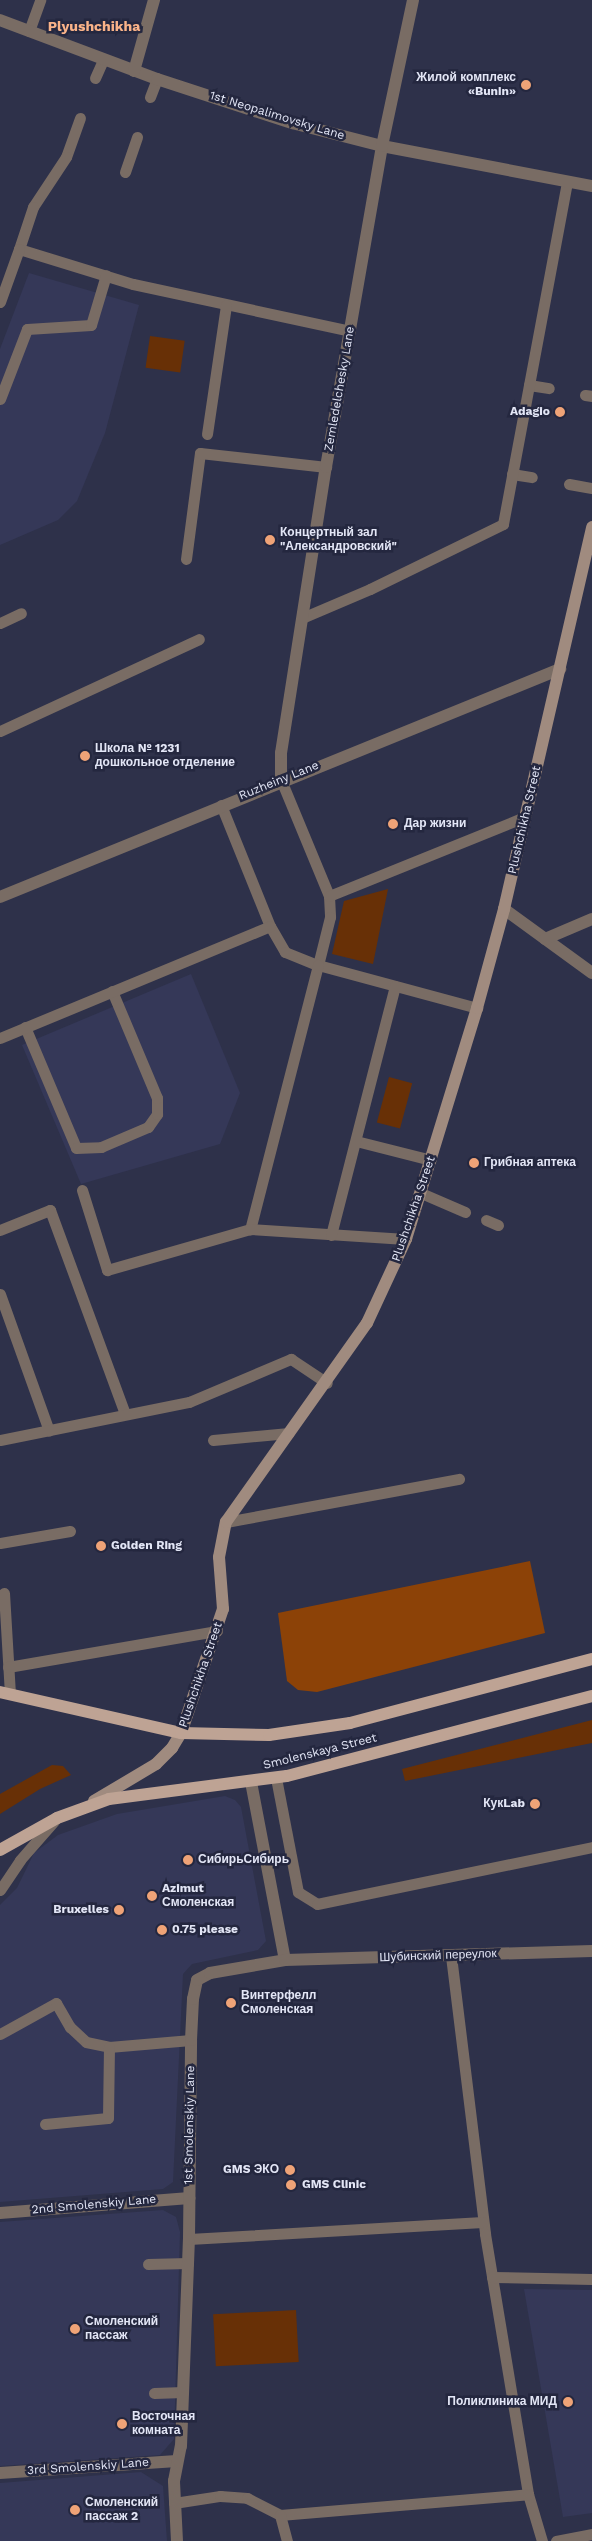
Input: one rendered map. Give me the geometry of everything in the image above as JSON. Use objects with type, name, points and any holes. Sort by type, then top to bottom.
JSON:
[{"type":"main road","name":"Smolenskaya Street","points":[[5,1693],[181,1733],[270,1735],[350,1723],[592,1659]]},
{"type":"main road","name":"Smolenskaya Street","points":[[0,1850],[57,1818],[88,1805],[128,1796],[276,1778],[592,1696]]},
{"type":"street","points":[[134,71],[154,0]]},
{"type":"street","name":"Zemledelchesky Lane","points":[[281,780],[280,753],[326,467],[382,146],[413,0]]},
{"type":"street","name":"1st Neopalimovsky Lane","points":[[0,20],[134,71],[292,123],[382,146],[592,186]]},
{"type":"street","name":"Plushchikha Street","points":[[88,1805],[156,1764],[172,1748],[181,1733],[223,1609],[219,1557],[226,1522],[327,1383],[367,1323],[406,1239],[477,1008],[504,909],[560,669],[587,566],[592,527]]},
{"type":"street","name":"Ruzheiny Lane","points":[[0,897],[281,780],[560,669]]},
{"type":"street","points":[[504,909],[592,973]]},
{"type":"street","points":[[545,939],[592,919]]},
{"type":"street","points":[[252,1782],[285,1960]]},
{"type":"street","name":"Шубинский переулок","points":[[285,1960],[592,1951]]},
{"type":"street","name":"1st Smolenskiy Lane","points":[[177,2541],[174,2502],[177,2461],[181,2446],[189,2238],[188,2198],[193,1999],[197,1980],[210,1972],[285,1960]]},
{"type":"street","name":"2nd Smolenskiy Lane","points":[[0,2213],[188,2198]]},
{"type":"street","name":"3rd Smolenskiy Lane","points":[[0,2473],[177,2461]]},
{"type":"lane","points":[[29,31],[40,0]]},
{"type":"lane","points":[[95,78],[103,60]]},
{"type":"lane","points":[[150,97],[157,79]]},
{"type":"lane","points":[[0,302],[33,207],[66,157],[80,118]]},
{"type":"lane","points":[[125,172],[137,137]]},
{"type":"lane","points":[[302,618],[370,589],[503,524],[567,181]]},
{"type":"lane","points":[[19,249],[106,275],[226,305],[350,331]]},
{"type":"lane","points":[[0,400],[27,328],[90,325],[106,275]]},
{"type":"lane","points":[[207,434],[226,305]]},
{"type":"lane","points":[[529,385],[549,388]]},
{"type":"lane","points":[[186,559],[200,453],[326,467]]},
{"type":"lane","points":[[512,474],[532,477]]},
{"type":"lane","points":[[569,484],[592,488]]},
{"type":"lane","points":[[0,623],[21,613]]},
{"type":"lane","points":[[0,731],[199,639]]},
{"type":"lane","points":[[250,1230],[330,917],[329,896],[281,780]]},
{"type":"lane","points":[[221,805],[270,926],[285,952],[318,966],[477,1008]]},
{"type":"lane","points":[[329,896],[525,817]]},
{"type":"lane","points":[[0,1038],[270,926]]},
{"type":"lane","points":[[331,1235],[395,986]]},
{"type":"lane","points":[[25,1027],[76,1148],[101,1147],[148,1127],[157,1114],[157,1098],[112,992]]},
{"type":"lane","points":[[356,1141],[431,1160]]},
{"type":"lane","points":[[82,1190],[107,1270],[250,1230],[406,1239]]},
{"type":"lane","points":[[421,1193],[466,1212]]},
{"type":"lane","points":[[0,1230],[50,1210],[125,1414]]},
{"type":"lane","points":[[486,1220],[498,1225]]},
{"type":"lane","points":[[0,1294],[49,1431]]},
{"type":"lane","points":[[0,1440],[189,1402],[291,1359],[327,1383]]},
{"type":"lane","points":[[213,1440],[289,1433]]},
{"type":"lane","points":[[226,1522],[459,1479]]},
{"type":"lane","points":[[0,1543],[70,1531]]},
{"type":"lane","points":[[4,1593],[8,1667],[5,1693]]},
{"type":"lane","points":[[8,1667],[217,1631]]},
{"type":"lane","points":[[276,1778],[298,1892],[316,1904],[592,1846]]},
{"type":"lane","points":[[0,1890],[20,1860],[57,1818]]},
{"type":"lane","points":[[452,1956],[483,2222],[528,2494],[542,2541]]},
{"type":"lane","points":[[0,2034],[56,2003],[70,2027],[86,2042],[109,2047],[191,2040]]},
{"type":"lane","points":[[45,2124],[108,2118],[109,2047]]},
{"type":"lane","points":[[189,2238],[483,2222]]},
{"type":"lane","points":[[148,2264],[188,2263]]},
{"type":"lane","points":[[492,2277],[592,2279]]},
{"type":"lane","points":[[154,2393],[183,2392]]},
{"type":"lane","points":[[174,2502],[220,2496],[247,2498],[280,2515],[528,2494]]},
{"type":"lane","points":[[280,2515],[286,2541]]},
{"type":"lane","points":[[556,2541],[592,2534]]},
{"type":"shaded area","points":[[29,273],[139,305],[105,433],[77,501],[58,520],[0,545],[0,349]]},
{"type":"shaded area","points":[[150,336],[185,341],[180,373],[146,368]]},
{"type":"shaded area","points":[[388,889],[373,964],[332,954],[344,901]]},
{"type":"shaded area","points":[[191,974],[240,1093],[220,1144],[81,1184],[22,1045]]},
{"type":"shaded area","points":[[389,1077],[412,1083],[400,1129],[377,1122]]},
{"type":"shaded area","points":[[530,1561],[545,1633],[317,1692],[298,1690],[287,1681],[278,1613]]},
{"type":"shaded area","points":[[592,1720],[592,1743],[405,1781],[402,1769]]},
{"type":"shaded area","points":[[52,1765],[63,1766],[71,1775],[40,1789],[0,1814],[0,1794]]},
{"type":"shaded area","points":[[225,1796],[235,1800],[241,1807],[266,1941],[258,1950],[192,1964],[183,1974],[173,2182],[163,2189],[0,2202],[0,1905],[17,1888],[34,1853],[58,1835],[117,1814]]},
{"type":"shaded area","name":"Смоленский пассаж","points":[[163,2210],[176,2217],[180,2232],[174,2439],[160,2455],[0,2466],[0,2222]]},
{"type":"shaded area","name":"Поликлиника МИД","points":[[524,2289],[592,2290],[592,2513],[563,2517]]},
{"type":"shaded area","points":[[296,2310],[299,2362],[216,2366],[213,2314]]},
{"type":"shaded area","name":"Смоленский пассаж 2","points":[[141,2472],[163,2486],[167,2541],[0,2541],[0,2483]]},
{"type":"place","name":"Жилой комплекс «Bunin»","points":[[526,85]]},
{"type":"place","name":"Adagio","points":[[560,412]]},
{"type":"place","name":"Концертный зал \"Александровский\"","points":[[270,540]]},
{"type":"place","name":"Школа № 1231 дошкольное отделение","points":[[85,756]]},
{"type":"place","name":"Дар жизни","points":[[393,824]]},
{"type":"place","name":"Грибная аптека","points":[[474,1163]]},
{"type":"place","name":"Golden Ring","points":[[101,1546]]},
{"type":"place","name":"КукLab","points":[[535,1804]]},
{"type":"place","name":"СибирьСибирь","points":[[188,1860]]},
{"type":"place","name":"Azimut Смоленская","points":[[152,1896]]},
{"type":"place","name":"Bruxelles","points":[[119,1910]]},
{"type":"place","name":"0.75 please","points":[[162,1930]]},
{"type":"place","name":"Винтерфелл Смоленская","points":[[231,2003]]},
{"type":"place","name":"GMS ЭКО","points":[[290,2170]]},
{"type":"place","name":"GMS Clinic","points":[[291,2185]]},
{"type":"place","name":"Смоленский пассаж","points":[[75,2329]]},
{"type":"place","name":"Поликлиника МИД","points":[[568,2402]]},
{"type":"place","name":"Восточная комната","points":[[122,2424]]},
{"type":"place","name":"Смоленский пассаж 2","points":[[75,2510]]},
{"type":"district","name":"Plyushchikha","points":[[94,26]]}]
